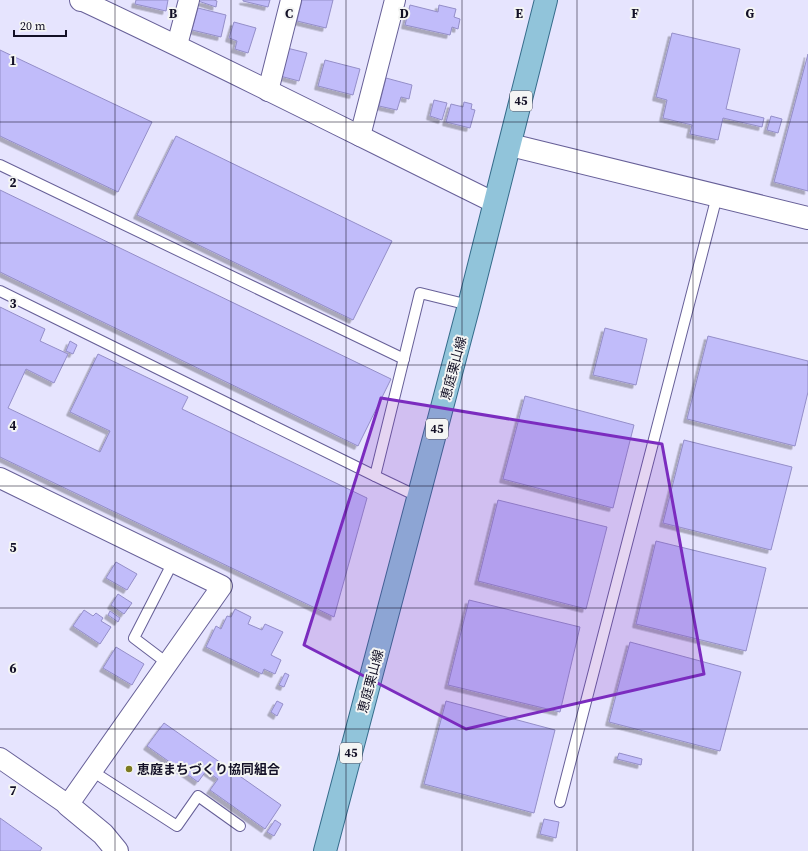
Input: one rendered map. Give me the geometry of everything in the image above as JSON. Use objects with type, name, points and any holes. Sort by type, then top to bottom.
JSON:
[{"type":"main road","name":"恵庭栗山線","points":[[326,851],[376,654],[469,305],[546,0]]},
{"type":"street","points":[[81,0],[177,45],[495,203]]},
{"type":"street","points":[[177,45],[189,0]]},
{"type":"street","points":[[268,91],[291,0]]},
{"type":"street","points":[[360,136],[395,0]]},
{"type":"street","points":[[510,145],[808,218]]},
{"type":"street","points":[[0,478],[222,586],[68,805]]},
{"type":"street","points":[[0,758],[68,805],[103,834],[117,851]]},
{"type":"lane","points":[[0,165],[404,359]]},
{"type":"lane","points":[[560,802],[717,196]]},
{"type":"lane","points":[[0,291],[419,497]]},
{"type":"lane","points":[[375,476],[420,293],[469,305]]},
{"type":"lane","points":[[167,663],[134,638],[173,562]]},
{"type":"lane","points":[[92,771],[177,826],[198,796],[240,826]]},
{"type":"highlighted area","points":[[381,398],[662,444],[704,674],[466,729],[304,645]]},
{"type":"building","points":[[136,0],[168,0],[166,11],[135,4]]},
{"type":"building","points":[[243,0],[270,0],[268,7]]},
{"type":"building","points":[[302,0],[333,0],[326,28],[297,21]]},
{"type":"building","points":[[198,1],[217,1],[216,7]]},
{"type":"building","points":[[410,5],[438,12],[439,5],[456,9],[454,17],[460,19],[458,29],[452,27],[450,35],[405,25]]},
{"type":"building","points":[[198,8],[226,15],[221,37],[192,30]]},
{"type":"building","points":[[234,22],[256,28],[248,53],[235,49],[237,41],[229,38]]},
{"type":"building","points":[[672,33],[740,49],[726,109],[764,118],[762,127],[723,118],[718,140],[690,134],[692,125],[663,118],[667,100],[656,97]]},
{"type":"building","points":[[287,48],[307,53],[299,81],[280,76]]},
{"type":"building","points":[[0,50],[152,122],[118,192],[0,136]]},
{"type":"building","points":[[808,54],[808,191],[774,182]]},
{"type":"building","points":[[325,60],[360,69],[353,95],[318,86]]},
{"type":"building","points":[[386,78],[412,85],[409,99],[401,97],[397,110],[379,106]]},
{"type":"building","points":[[434,100],[447,103],[442,120],[430,116]]},
{"type":"building","points":[[464,102],[472,104],[471,109],[475,110],[470,128],[446,122],[451,104],[463,107]]},
{"type":"building","points":[[771,116],[782,119],[778,133],[767,130]]},
{"type":"building","points":[[176,136],[392,241],[353,320],[137,215]]},
{"type":"building","points":[[0,190],[391,379],[358,446],[0,272]]},
{"type":"building","points":[[0,307],[45,329],[40,341],[68,354],[54,383],[26,369],[8,408],[100,452],[110,431],[70,412],[98,354],[188,397],[182,409],[367,498],[334,617],[0,457]]},
{"type":"building","points":[[605,328],[647,339],[636,385],[593,375]]},
{"type":"building","points":[[708,336],[808,361],[808,392],[795,446],[687,419]]},
{"type":"building","points":[[70,341],[77,345],[73,354],[66,351]]},
{"type":"building","points":[[525,396],[634,425],[613,508],[503,479]]},
{"type":"building","points":[[684,440],[792,467],[771,550],[663,523]]},
{"type":"building","points":[[498,500],[607,527],[586,609],[478,581]]},
{"type":"building","points":[[656,541],[766,568],[746,651],[636,624]]},
{"type":"building","points":[[116,562],[137,574],[127,590],[106,578]]},
{"type":"building","points":[[118,594],[132,603],[124,614],[111,605]]},
{"type":"building","points":[[469,600],[580,627],[560,712],[448,685]]},
{"type":"building","points":[[235,609],[251,617],[248,624],[262,630],[265,624],[283,632],[271,655],[281,660],[275,674],[264,669],[262,674],[206,647],[216,626],[221,629],[227,616],[231,617]]},
{"type":"building","points":[[84,610],[93,616],[96,613],[103,618],[101,621],[111,627],[100,644],[73,626]]},
{"type":"building","points":[[110,611],[120,618],[118,622],[108,615]]},
{"type":"building","points":[[630,642],[741,672],[720,751],[609,722]]},
{"type":"building","points":[[116,647],[144,664],[132,685],[103,668]]},
{"type":"building","points":[[285,673],[289,675],[284,687],[279,685]]},
{"type":"building","points":[[277,701],[283,704],[277,716],[271,712]]},
{"type":"building","points":[[446,701],[555,730],[534,813],[424,784]]},
{"type":"building","points":[[164,723],[281,805],[265,829],[210,790],[218,779],[206,771],[198,782],[147,746]]},
{"type":"building","points":[[619,753],[642,759],[641,765],[617,759]]},
{"type":"building","points":[[0,818],[42,848],[40,851],[0,851]]},
{"type":"building","points":[[544,819],[559,822],[556,838],[540,834]]},
{"type":"building","points":[[275,820],[281,824],[274,836],[267,832]]},
{"type":"place","name":"恵庭まちづくり協同組合","points":[[129,769]]}]
